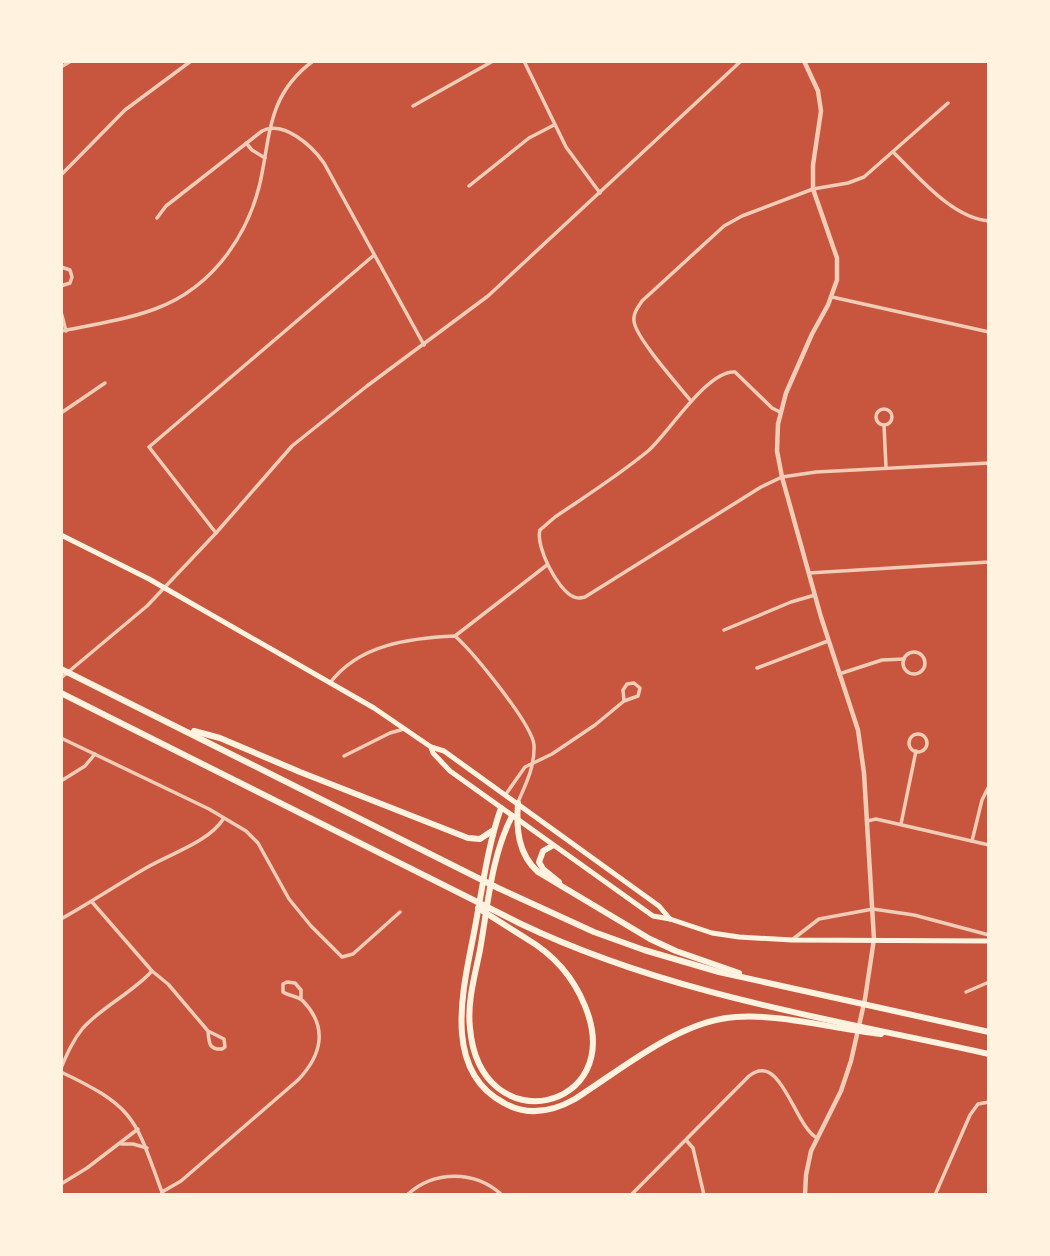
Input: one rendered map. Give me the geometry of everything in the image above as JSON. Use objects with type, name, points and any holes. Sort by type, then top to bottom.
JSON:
[{"type":"highway","points":[[61,669],[569,922],[669,958],[771,984],[989,1032]]},
{"type":"highway","points":[[61,693],[543,935],[617,964],[693,988],[989,1054]]},
{"type":"highway","points":[[184,729],[220,738],[468,838],[480,839],[494,830]]},
{"type":"highway","points":[[425,876],[541,948],[557,961],[575,985],[589,1017],[593,1034],[592,1051],[581,1079],[561,1096],[538,1102],[517,1099],[496,1087],[482,1068],[473,1046],[469,1020],[480,946],[497,854],[518,803]]},
{"type":"highway","points":[[500,808],[488,850],[461,1013],[461,1031],[467,1058],[478,1081],[490,1094],[505,1104],[523,1110],[548,1110],[566,1104],[678,1033],[706,1021],[727,1017],[756,1017],[838,1030],[912,1037]]},
{"type":"highway","points":[[514,818],[521,847],[533,868],[664,946],[771,984]]},
{"type":"highway","points":[[552,846],[542,851],[540,864],[546,872],[583,900]]},
{"type":"main road","points":[[61,535],[164,588],[330,683],[406,729],[430,747],[444,751],[659,906],[670,919]]},
{"type":"main road","points":[[430,747],[450,771],[645,911],[662,919],[723,935],[792,940],[989,942]]},
{"type":"main road","points":[[500,808],[506,794]]},
{"type":"street","points":[[61,67],[71,61]]},
{"type":"street","points":[[61,175],[125,110],[191,61]]},
{"type":"street","points":[[61,312],[63,331],[153,310],[175,300],[203,280],[226,257],[245,227],[258,195],[274,110],[297,75],[313,61]]},
{"type":"street","points":[[413,106],[493,61]]},
{"type":"street","points":[[524,61],[554,125],[576,163],[600,193]]},
{"type":"street","points":[[61,678],[147,606],[216,533],[292,446],[488,296],[741,61]]},
{"type":"street","points":[[804,61],[818,91],[821,111],[813,165],[813,189],[837,258],[838,280],[802,355],[780,412],[776,441],[782,478],[828,641],[859,737],[874,939],[870,976],[851,1061],[841,1091],[808,1164],[805,1195]]},
{"type":"street","points":[[691,401],[638,332],[633,320],[638,306],[724,226],[742,216],[813,189],[848,183],[864,177],[948,103]]},
{"type":"street","points":[[469,186],[529,138],[554,125]]},
{"type":"street","points":[[157,218],[166,206],[270,127]]},
{"type":"street","points":[[270,127],[299,138],[319,157],[424,345]]},
{"type":"street","points":[[246,143],[265,158]]},
{"type":"street","points":[[893,152],[953,208],[968,218],[989,221]]},
{"type":"street","points":[[216,533],[149,447],[373,256]]},
{"type":"street","points":[[61,267],[70,270],[72,276],[70,283],[61,286]]},
{"type":"street","points":[[832,297],[989,332]]},
{"type":"street","points":[[780,412],[772,408],[741,376],[731,372],[720,377],[691,401],[651,448],[545,524],[538,535],[538,542],[547,565],[568,593],[576,598],[585,597],[746,496],[782,478],[886,467],[989,463]]},
{"type":"street","points":[[61,413],[105,383]]},
{"type":"street","points":[[884,410],[892,417],[890,422],[884,425],[879,423],[876,417],[884,410]]},
{"type":"street","points":[[884,425],[886,467]]},
{"type":"street","points":[[809,573],[989,562]]},
{"type":"street","points":[[330,683],[342,670],[388,645],[413,639],[456,636],[547,565]]},
{"type":"street","points":[[724,630],[815,595]]},
{"type":"street","points":[[456,636],[526,724],[533,740],[531,771],[518,803]]},
{"type":"street","points":[[757,668],[828,641]]},
{"type":"street","points":[[839,674],[882,660],[904,659],[909,653],[918,653],[924,658],[924,666],[919,672],[911,673],[904,667],[904,659]]},
{"type":"street","points":[[506,794],[525,767],[552,754],[611,714],[624,701],[638,696],[640,688],[634,683],[627,684],[623,690],[624,701]]},
{"type":"street","points":[[344,756],[390,733],[406,729]]},
{"type":"street","points":[[920,734],[926,738],[927,745],[923,750],[916,751],[911,747],[910,741],[920,734]]},
{"type":"street","points":[[61,738],[225,818],[246,831],[258,843],[289,899],[342,957],[353,954],[400,912]]},
{"type":"street","points":[[901,824],[916,751]]},
{"type":"street","points":[[61,781],[85,766],[95,754]]},
{"type":"street","points":[[972,841],[982,800],[989,786]]},
{"type":"street","points":[[61,919],[206,836],[225,818]]},
{"type":"street","points":[[867,821],[876,819],[989,845]]},
{"type":"street","points":[[92,902],[152,971],[169,984],[208,1031],[224,1039],[225,1046],[218,1049],[210,1046],[208,1031]]},
{"type":"street","points":[[792,940],[813,921],[873,909],[914,915],[989,935]]},
{"type":"street","points":[[152,971],[142,983],[85,1026],[72,1045],[61,1070],[107,1095],[128,1114],[148,1148],[163,1194],[298,1080],[313,1064],[320,1039],[313,1018],[301,999],[301,990],[295,983],[291,981],[283,984],[282,988],[286,994],[301,999]]},
{"type":"street","points":[[966,992],[989,982]]},
{"type":"street","points":[[631,1195],[749,1076],[761,1069],[768,1070],[775,1076],[806,1130],[817,1139]]},
{"type":"street","points":[[935,1195],[962,1131],[978,1104],[989,1102]]},
{"type":"street","points":[[61,1184],[138,1129]]},
{"type":"street","points":[[686,1140],[693,1148],[704,1195]]},
{"type":"street","points":[[119,1144],[148,1148]]},
{"type":"street","points":[[407,1195],[422,1184],[449,1176],[479,1180],[502,1195]]}]
